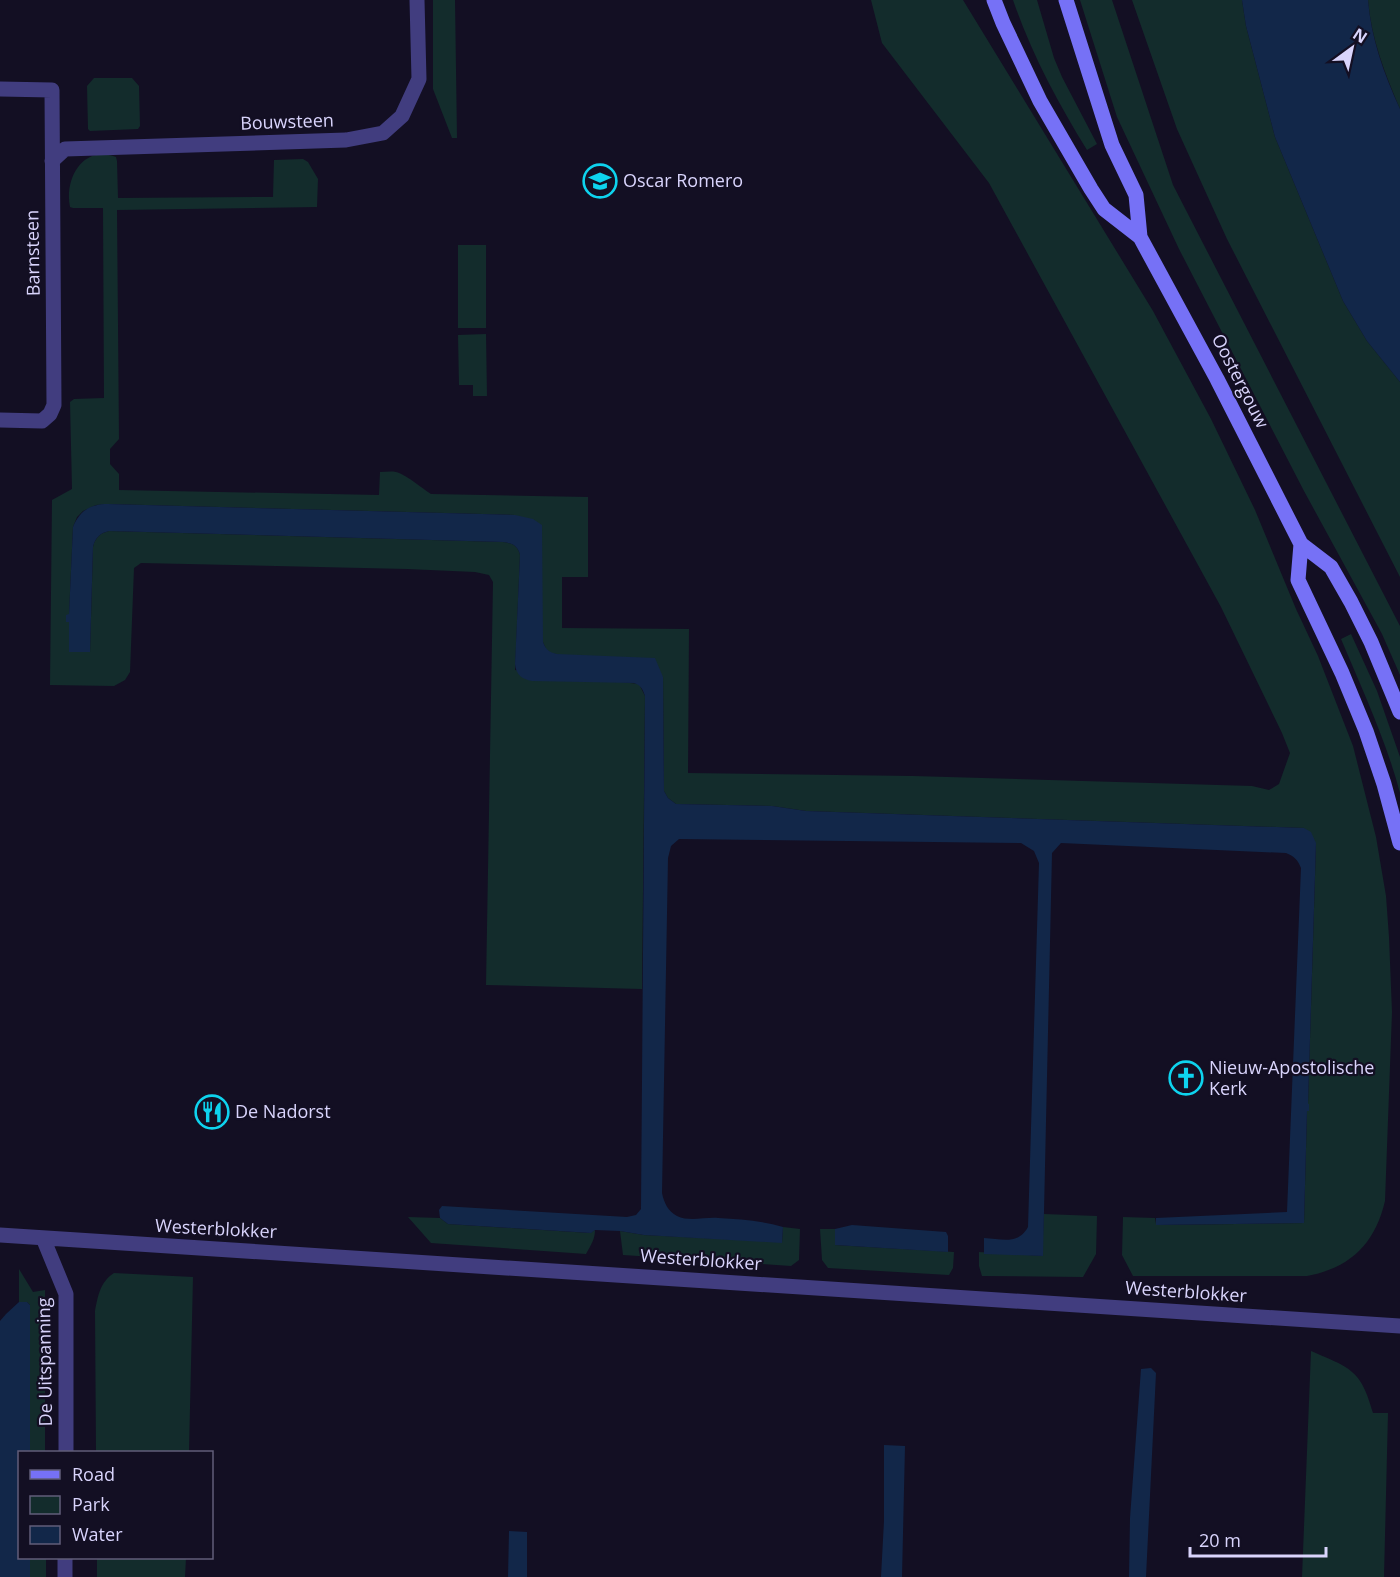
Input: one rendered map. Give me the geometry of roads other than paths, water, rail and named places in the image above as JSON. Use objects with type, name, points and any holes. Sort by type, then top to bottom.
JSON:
[{"type":"main road","name":"Oostergouw","points":[[994,0],[1040,102],[1091,189],[1104,209],[1140,237]]},
{"type":"main road","name":"Oostergouw","points":[[1066,0],[1112,145],[1136,195],[1140,237],[1217,379],[1300,544],[1331,567],[1351,602],[1371,642],[1400,712]]},
{"type":"main road","name":"Oostergouw","points":[[1300,544],[1298,580],[1342,673],[1366,731],[1384,784],[1400,843]]},
{"type":"street","name":"Bouwsteen","points":[[52,161],[65,149],[346,140],[382,133],[402,116],[419,79],[417,0]]},
{"type":"street","name":"Barnsteen","points":[[0,89],[52,90],[54,405],[50,414],[42,421],[0,420]]},
{"type":"street","name":"Westerblokker","points":[[0,1235],[1400,1326]]},
{"type":"street","name":"De Uitspanning","points":[[43,1238],[66,1294],[66,1451]]},
{"type":"street","points":[[65,1559],[65,1577]]},
{"type":"water","points":[[1242,0],[1368,0],[1379,56],[1400,109],[1400,382],[1367,341],[1343,301],[1275,137],[1246,26]]},
{"type":"water","points":[[96,505],[515,515],[533,519],[542,525],[543,642],[547,649],[557,654],[655,658],[663,677],[664,791],[668,798],[676,804],[772,806],[806,811],[1304,828],[1311,832],[1316,843],[1304,1223],[1156,1225],[1156,1218],[1287,1212],[1301,868],[1291,855],[1061,843],[1052,853],[1043,1256],[984,1254],[984,1238],[1014,1239],[1024,1233],[1028,1227],[1039,863],[1034,851],[1021,843],[679,839],[671,846],[668,858],[663,1197],[669,1209],[682,1218],[743,1220],[783,1227],[782,1243],[644,1235],[620,1231],[595,1230],[591,1233],[448,1224],[440,1218],[439,1210],[442,1206],[627,1217],[636,1215],[641,1209],[645,696],[640,686],[634,683],[532,681],[520,676],[515,664],[520,555],[518,549],[503,542],[109,531],[98,536],[93,547],[90,652],[69,652],[69,622],[66,622],[66,615],[69,614],[73,527],[79,516],[87,509]]},
{"type":"water","points":[[852,1225],[946,1232],[948,1252],[835,1245],[835,1229]]},
{"type":"water","points":[[19,1302],[27,1302],[30,1305],[30,1451],[18,1451],[18,1559],[30,1559],[30,1577],[0,1577],[0,1321]]},
{"type":"water","points":[[1151,1368],[1156,1373],[1146,1577],[1129,1577],[1130,1518],[1141,1369]]},
{"type":"water","points":[[884,1445],[905,1446],[902,1577],[881,1577]]},
{"type":"water","points":[[509,1531],[527,1532],[527,1577],[508,1577]]},
{"type":"place","name":"Oscar Romero","points":[[600,181]]},
{"type":"place","name":"Nieuw-Apostolische Kerk","points":[[1186,1078]]},
{"type":"place","name":"De Nadorst","points":[[212,1112]]}]
